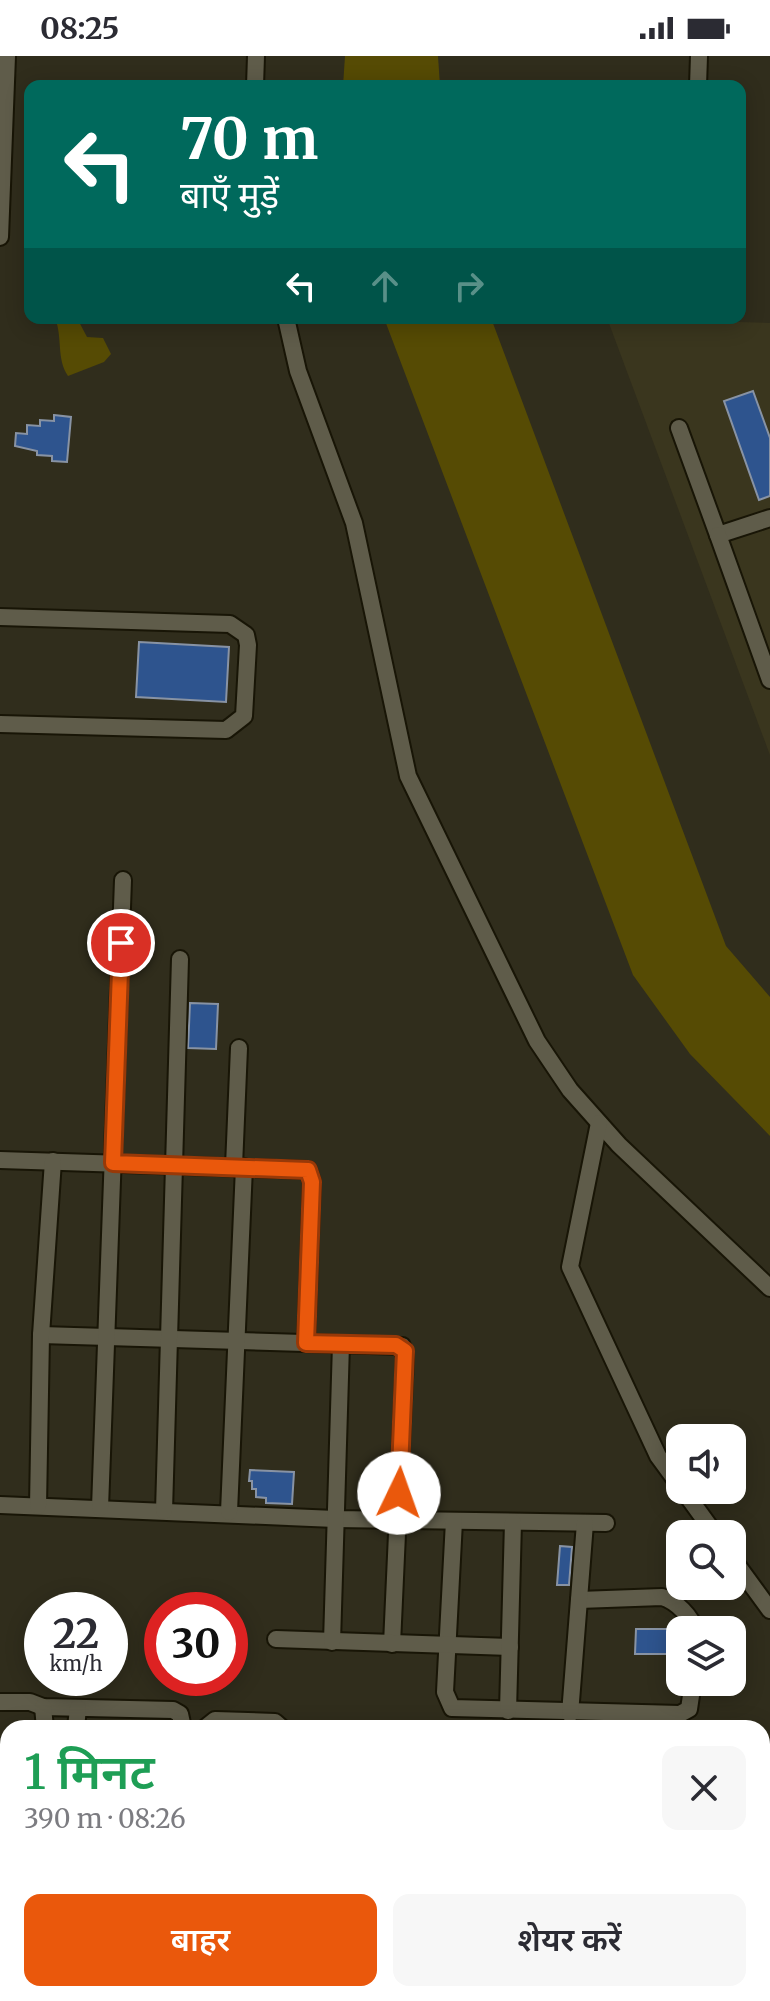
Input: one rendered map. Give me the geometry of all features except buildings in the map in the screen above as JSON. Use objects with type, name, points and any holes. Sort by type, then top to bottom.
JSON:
[{"type":"street","points":[[0,237],[7,56]]},
{"type":"street","points":[[255,80],[256,56]]},
{"type":"street","points":[[698,80],[699,56]]},
{"type":"street","points":[[287,324],[298,371],[354,523],[408,776],[537,1041],[562,1080],[599,1123],[770,1288]]},
{"type":"street","points":[[679,428],[770,680]]},
{"type":"street","points":[[718,535],[770,518]]},
{"type":"street","points":[[0,617],[230,624],[246,635],[248,645],[244,716],[226,730],[0,724]]},
{"type":"street","points":[[100,1508],[123,880]]},
{"type":"street","points":[[164,1511],[180,959]]},
{"type":"street","points":[[229,1512],[236,1341],[239,1048]]},
{"type":"street","points":[[599,1123],[570,1267],[666,1467]]},
{"type":"street","points":[[0,1160],[302,1167],[311,1174],[306,1343]]},
{"type":"street","points":[[38,1506],[41,1335],[53,1161]]},
{"type":"street","points":[[41,1335],[396,1345],[405,1351],[392,1644]]},
{"type":"street","points":[[332,1642],[341,1344]]},
{"type":"street","points":[[0,1505],[229,1512],[335,1519],[606,1523]]},
{"type":"street","points":[[454,1521],[445,1692],[452,1708],[565,1718],[686,1712],[692,1696]]},
{"type":"street","points":[[508,1711],[513,1522]]},
{"type":"street","points":[[565,1718],[585,1523]]},
{"type":"street","points":[[746,1577],[770,1610]]},
{"type":"street","points":[[579,1600],[662,1597],[673,1602],[686,1616]]},
{"type":"street","points":[[276,1639],[510,1647]]},
{"type":"street","points":[[0,1702],[30,1702],[43,1707],[173,1710],[180,1714],[181,1720]]},
{"type":"street","points":[[43,1707],[44,1720]]},
{"type":"street","points":[[77,1720],[78,1708]]},
{"type":"shaded area","points":[[345,56],[438,56],[440,80],[343,80]]},
{"type":"shaded area","points":[[770,323],[770,755],[609,324]]},
{"type":"shaded area","points":[[57,324],[80,324],[87,337],[103,338],[111,354],[104,362],[68,376],[62,362]]},
{"type":"shaded area","points":[[386,324],[493,324],[726,946],[770,997],[770,1136],[690,1054],[633,975]]},
{"type":"route","points":[[121,943],[113,1163],[287,1166],[308,1170],[312,1182],[306,1343],[402,1346],[405,1351],[399,1493]]}]
